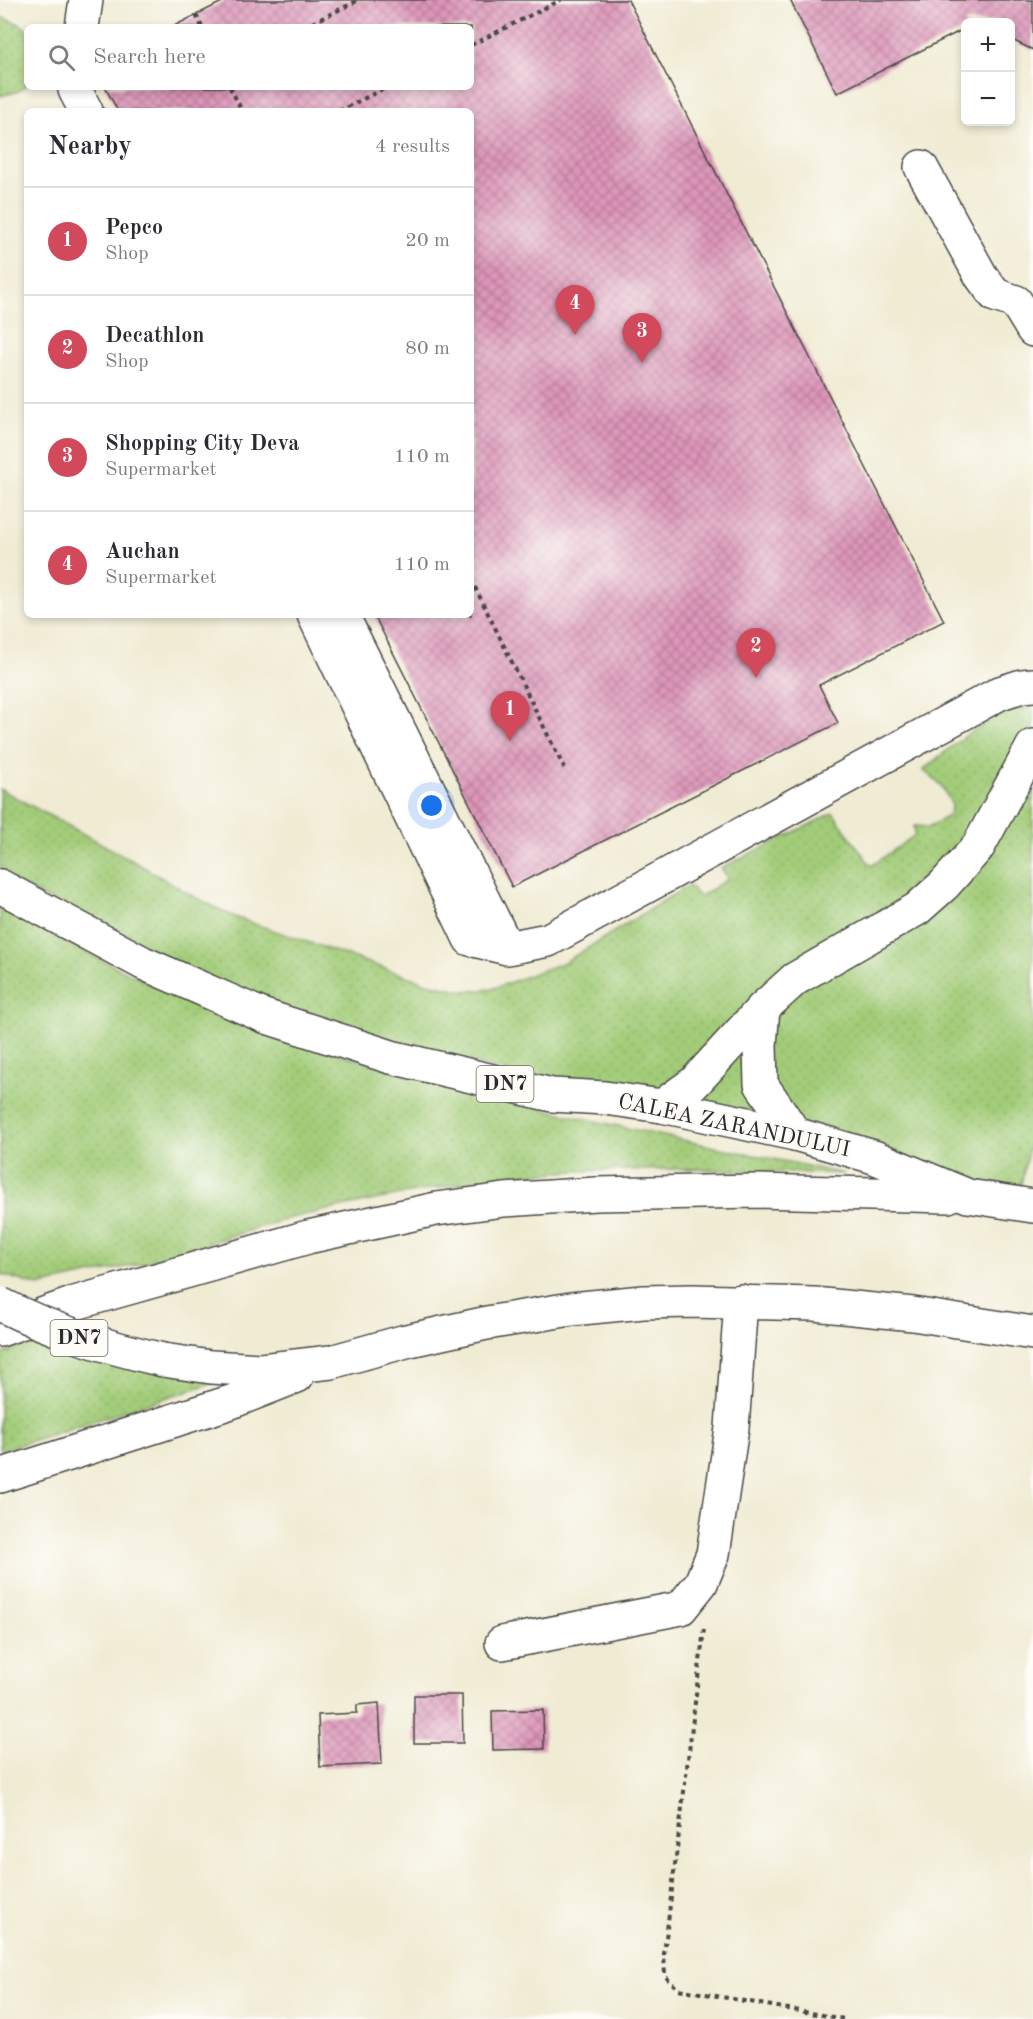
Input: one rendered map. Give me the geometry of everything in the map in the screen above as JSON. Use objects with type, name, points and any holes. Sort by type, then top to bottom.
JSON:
[{"type":"main road","points":[[65,0],[65,24]]},
{"type":"main road","points":[[82,24],[86,0]]},
{"type":"main road","points":[[61,90],[62,97],[68,108]]},
{"type":"main road","points":[[75,90],[84,108]]},
{"type":"main road","points":[[921,167],[981,276],[995,295],[1025,297],[1033,330]]},
{"type":"main road","points":[[315,618],[470,939],[507,948],[548,940],[1000,693],[1033,685]]},
{"type":"main road","points":[[343,618],[507,948]]},
{"type":"main road","points":[[662,1106],[695,1082],[763,1008],[795,979],[917,909],[944,885],[978,847],[1033,746]]},
{"type":"main road","name":"CALEA ZARANDULUI","points":[[0,886],[143,963],[264,1016],[391,1057],[552,1095],[605,1098],[662,1106],[795,1134],[874,1157],[968,1196],[1033,1206]]},
{"type":"main road","points":[[763,1008],[760,1045],[761,1084],[795,1134]]},
{"type":"main road","points":[[0,1330],[75,1303],[308,1237],[447,1208],[504,1200],[607,1194],[757,1191],[968,1196]]},
{"type":"main road","points":[[502,1643],[681,1608],[701,1583],[713,1554],[723,1497],[732,1428],[741,1301]]},
{"type":"main road","name":"DN7","points":[[0,1304],[67,1334],[106,1347],[163,1360],[211,1367],[261,1370],[330,1362],[429,1336],[571,1309],[643,1302],[741,1301],[814,1304],[913,1314],[1033,1333]]},
{"type":"main road","points":[[0,1476],[231,1402],[330,1362]]},
{"type":"path","points":[[310,24],[359,0]]},
{"type":"path","points":[[474,44],[561,0]]},
{"type":"path","points":[[196,15],[200,24]]},
{"type":"path","points":[[232,90],[240,108]]},
{"type":"path","points":[[345,108],[381,90]]},
{"type":"path","points":[[474,585],[564,768]]},
{"type":"path","points":[[704,1624],[664,1954],[665,1976],[678,1989],[844,2019]]},
{"type":"green space","points":[[0,17],[24,27],[24,87],[19,91],[0,96]]},
{"type":"green space","points":[[1019,708],[1033,709],[1033,1129],[1019,1193],[286,1019],[0,875],[0,789],[232,916],[427,983],[464,991],[492,989],[565,962],[689,885],[699,897],[728,879],[721,868],[833,813],[871,866],[915,835],[914,826],[930,827],[949,815],[952,805],[941,785],[923,770],[980,726]]},
{"type":"green space","points":[[0,904],[96,958],[197,1003],[302,1042],[409,1075],[518,1103],[845,1174],[691,1169],[572,1171],[499,1177],[290,1218],[144,1263],[38,1286],[0,1274]]},
{"type":"green space","points":[[44,1336],[224,1379],[0,1451],[0,1355]]},
{"type":"building","points":[[226,0],[628,0],[944,621],[819,685],[838,723],[512,887],[376,618],[474,618],[474,108],[116,108],[107,90],[474,90],[474,24],[178,24]]},
{"type":"building","points":[[790,0],[1033,0],[1033,50],[1015,41],[1015,18],[961,18],[961,31],[837,93]]},
{"type":"building","points":[[414,1695],[462,1695],[463,1743],[414,1743]]},
{"type":"building","points":[[379,1703],[382,1764],[320,1767],[318,1715],[357,1713],[357,1705]]},
{"type":"building","points":[[543,1710],[544,1749],[493,1750],[492,1711]]},
{"type":"place","name":"Auchan","points":[[575,335]]},
{"type":"place","name":"Shopping City Deva","points":[[642,363]]},
{"type":"place","name":"Decathlon","points":[[756,678]]},
{"type":"place","name":"Pepco","points":[[510,741]]}]
